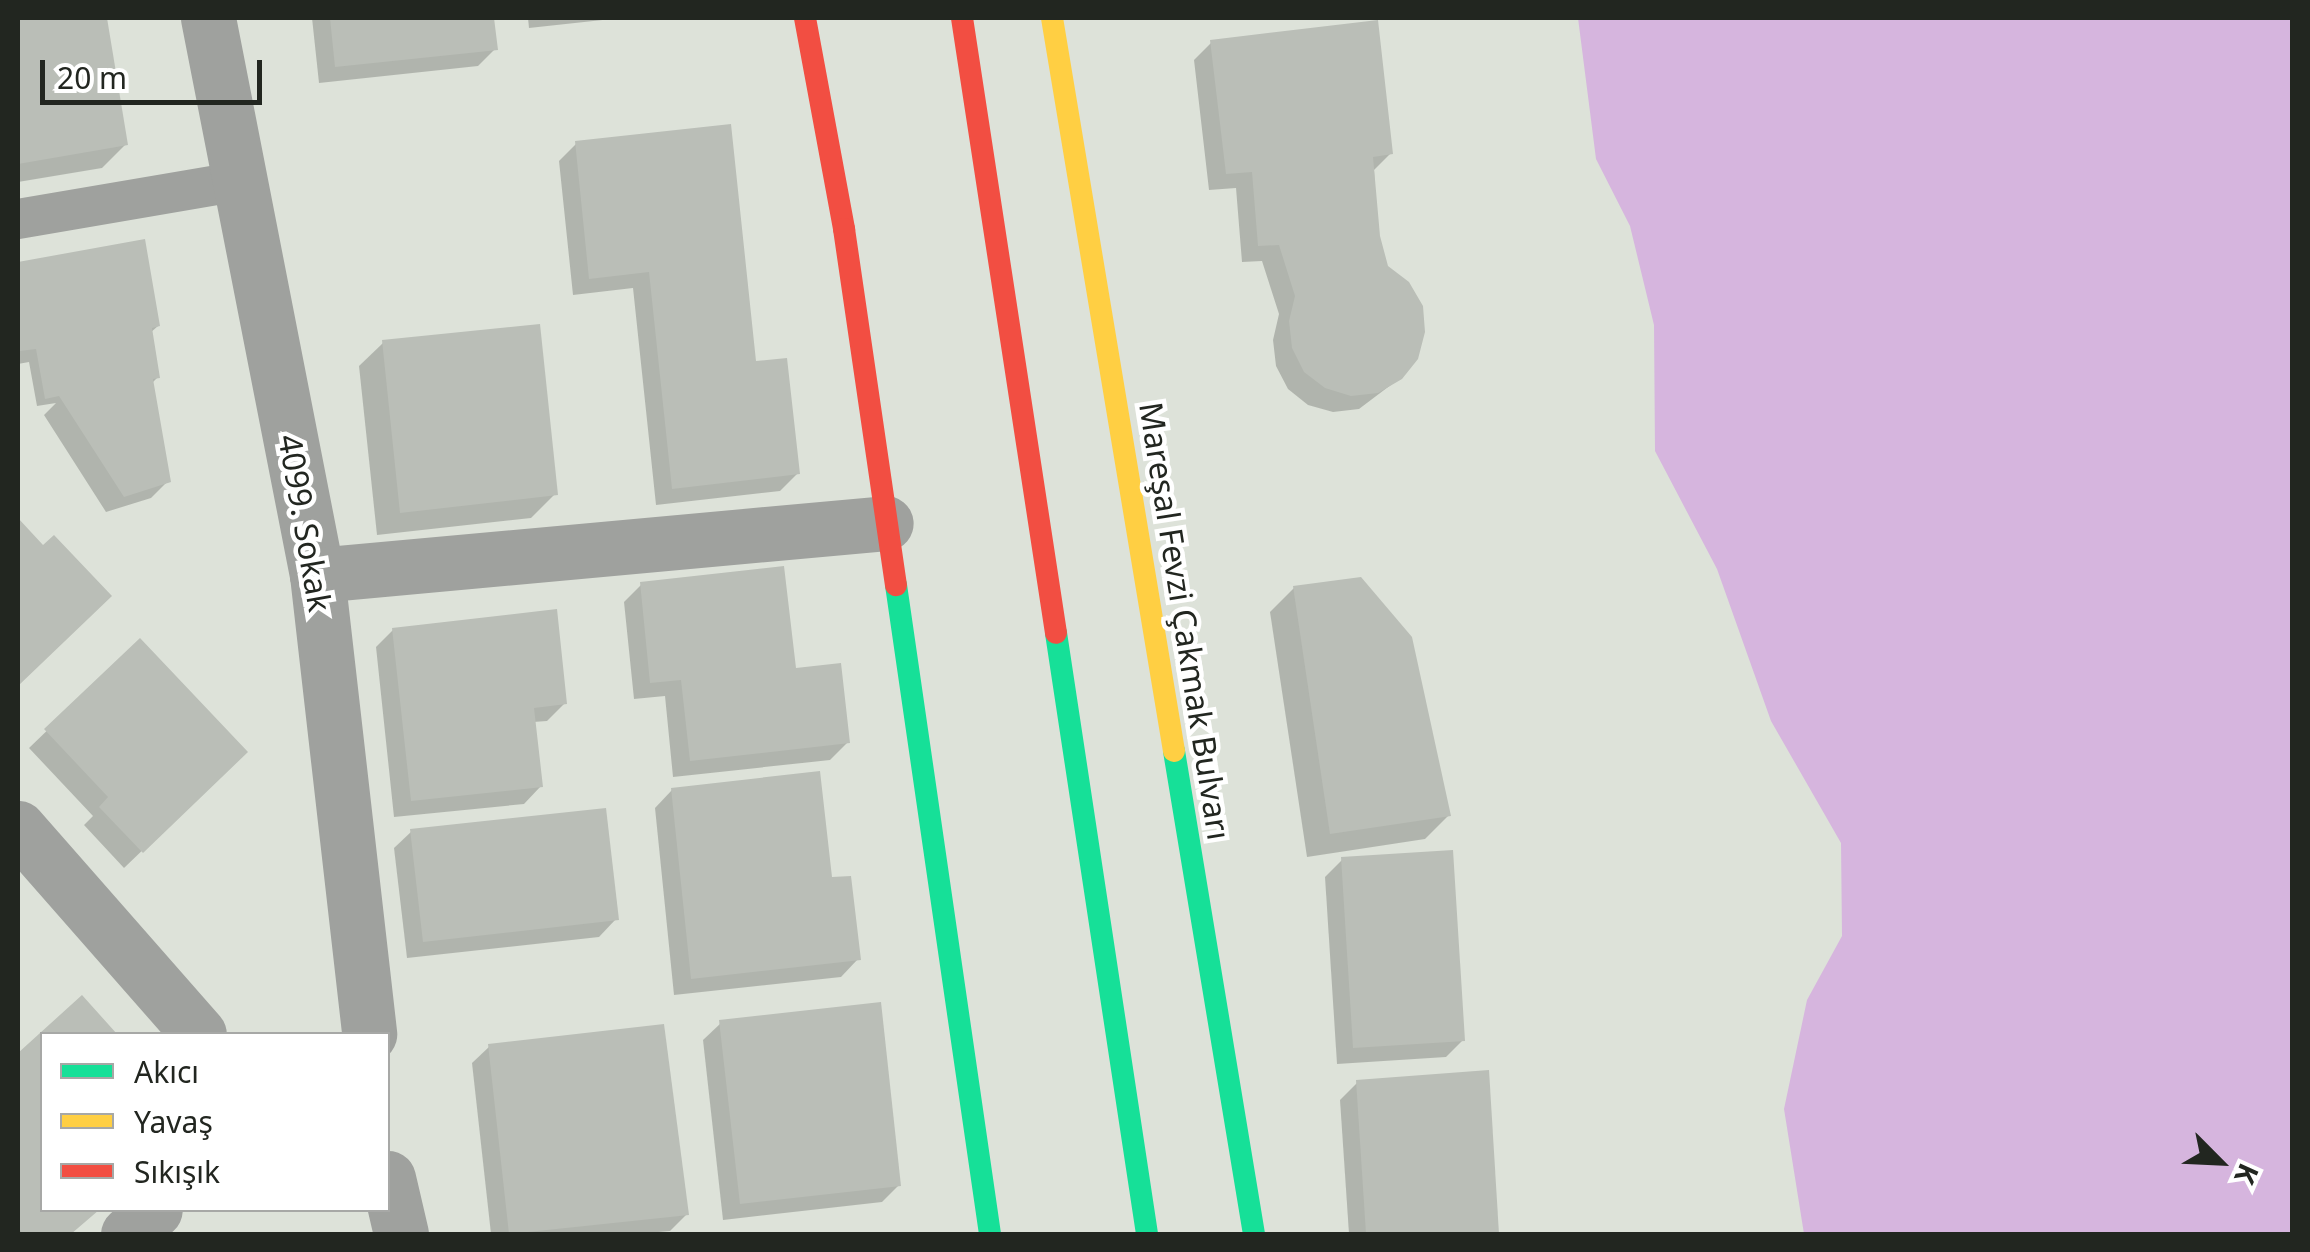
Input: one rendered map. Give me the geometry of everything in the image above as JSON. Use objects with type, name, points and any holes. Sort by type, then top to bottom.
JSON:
[{"type":"main road","points":[[805,18],[844,229],[990,1234]]},
{"type":"main road","points":[[962,18],[1147,1234]]},
{"type":"main road","name":"Mareşal Fevzi Çakmak Bulvarı","points":[[1052,18],[1254,1234]]},
{"type":"street","name":"4099. Sokak","points":[[208,18],[318,576],[369,1032]]},
{"type":"street","points":[[318,576],[886,523]]},
{"type":"street","points":[[18,828],[197,1032]]},
{"type":"street","points":[[390,1187],[401,1234]]},
{"type":"street","points":[[128,1234],[153,1212]]},
{"type":"lane","points":[[18,219],[240,181]]},
{"type":"shaded area","points":[[1578,18],[2292,18],[2292,1234],[1804,1234],[1784,1109],[1807,1000],[1842,936],[1841,843],[1771,721],[1717,569],[1655,451],[1654,325],[1630,226],[1596,159]]},
{"type":"building","points":[[18,18],[107,18],[128,145],[18,164]]},
{"type":"building","points":[[330,18],[494,18],[498,50],[335,67]]},
{"type":"building","points":[[1378,20],[1393,154],[1373,157],[1380,236],[1388,266],[1409,282],[1423,306],[1425,332],[1418,359],[1402,379],[1378,393],[1351,396],[1325,388],[1304,372],[1292,348],[1289,321],[1295,296],[1279,245],[1258,246],[1252,172],[1226,174],[1210,40]]},
{"type":"building","points":[[731,124],[756,361],[787,358],[800,474],[672,489],[649,272],[589,279],[575,141]]},
{"type":"building","points":[[145,239],[160,326],[152,328],[160,378],[153,379],[171,482],[124,497],[59,396],[45,399],[36,349],[20,351],[18,262]]},
{"type":"building","points":[[540,324],[558,495],[400,513],[382,340]]},
{"type":"building","points":[[18,518],[43,545],[54,535],[112,596],[18,686]]},
{"type":"building","points":[[784,566],[796,668],[841,663],[850,743],[690,761],[681,680],[650,683],[640,582]]},
{"type":"building","points":[[1361,577],[1412,637],[1451,816],[1330,834],[1293,586]]},
{"type":"building","points":[[557,609],[567,704],[534,708],[543,787],[411,801],[392,628]]},
{"type":"building","points":[[140,638],[248,752],[143,853],[99,807],[108,797],[44,729]]},
{"type":"building","points":[[820,771],[832,877],[851,876],[861,960],[691,979],[671,788]]},
{"type":"building","points":[[606,808],[619,920],[423,942],[410,829]]},
{"type":"building","points":[[1453,850],[1465,1041],[1353,1048],[1341,857]]},
{"type":"building","points":[[82,995],[115,1032],[41,1032]]},
{"type":"building","points":[[881,1002],[901,1186],[740,1204],[719,1020]]},
{"type":"building","points":[[664,1024],[689,1215],[509,1234],[488,1044]]},
{"type":"building","points":[[40,1033],[40,1212],[97,1212],[71,1234],[23,1234],[18,1228],[18,1053]]},
{"type":"building","points":[[1489,1070],[1499,1234],[1366,1234],[1356,1080]]},
{"type":"traffic: fast","points":[[896,585],[990,1234]]},
{"type":"traffic: fast","points":[[1056,633],[1147,1234]]},
{"type":"traffic: fast","points":[[1174,751],[1254,1234]]},
{"type":"traffic: slow","points":[[1052,18],[1174,751]]},
{"type":"traffic: jam","points":[[805,18],[844,229],[896,585]]},
{"type":"traffic: jam","points":[[962,18],[1056,633]]}]
